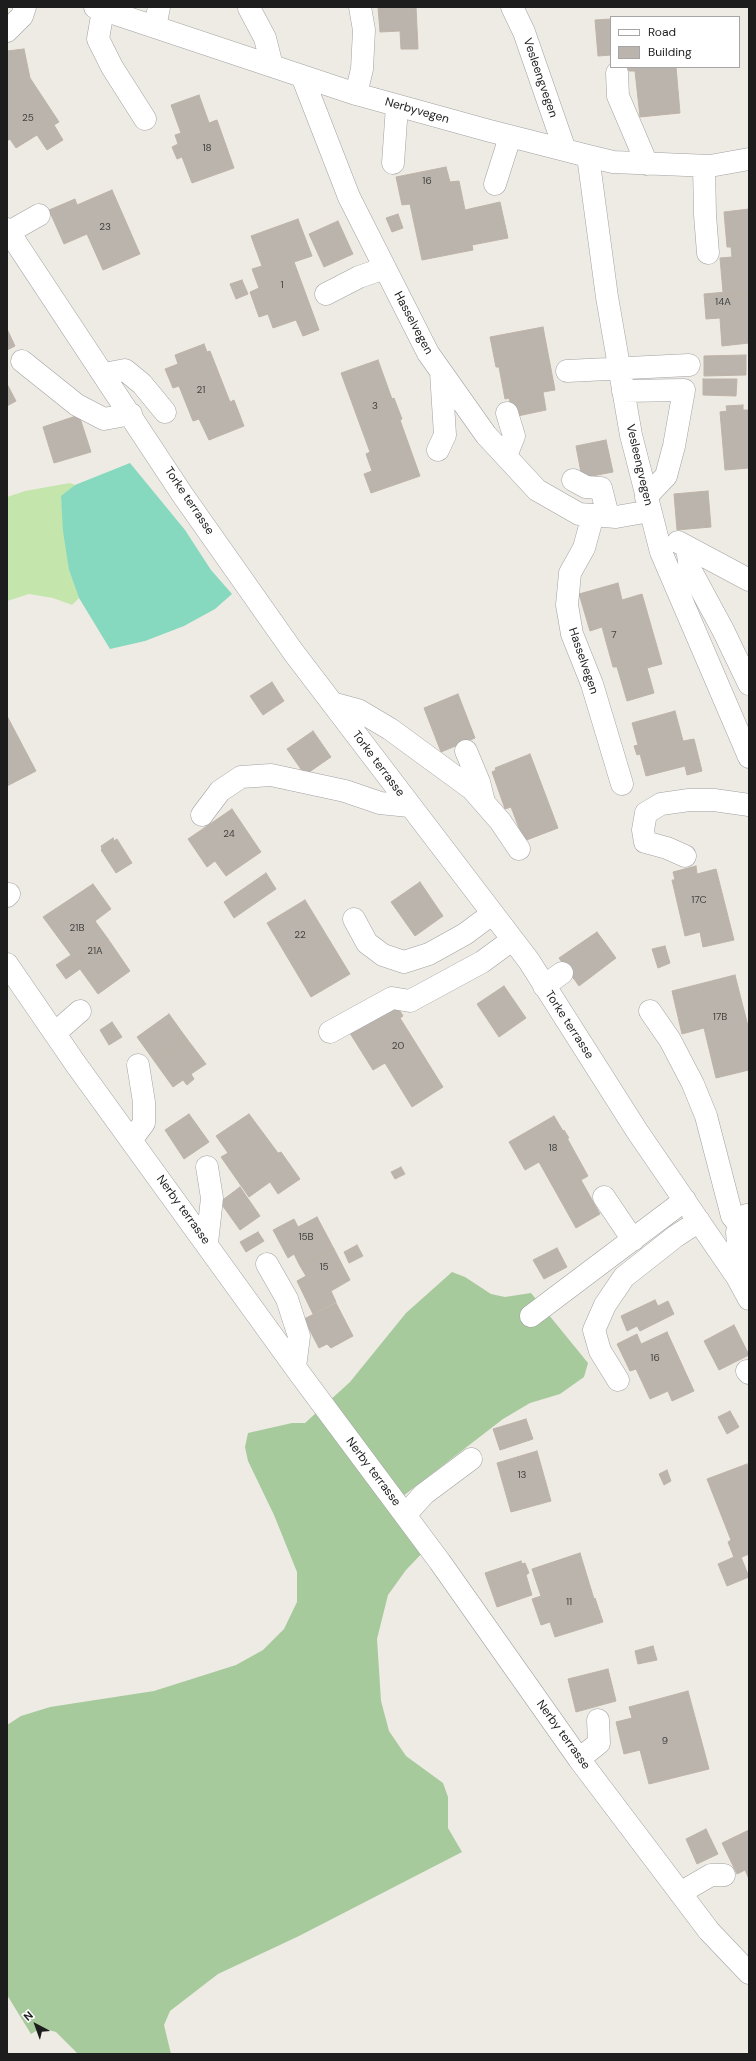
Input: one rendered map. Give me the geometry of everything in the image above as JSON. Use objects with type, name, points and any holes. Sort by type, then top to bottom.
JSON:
[{"type":"street","points":[[7,31],[22,16],[25,7]]},
{"type":"street","points":[[356,94],[362,69],[364,30],[360,7]]},
{"type":"street","name":"Vesleengvegen","points":[[512,7],[524,32],[566,150]]},
{"type":"street","points":[[99,8],[98,39],[112,67],[146,119]]},
{"type":"street","name":"Nerbyvegen","points":[[99,8],[157,17],[272,66],[356,94],[588,156],[614,162],[704,166],[749,159]]},
{"type":"street","points":[[249,8],[265,38],[272,66]]},
{"type":"street","points":[[617,73],[618,96],[647,164]]},
{"type":"street","name":"Hasselvegen","points":[[302,76],[349,197],[428,353],[486,435],[537,490],[579,514],[616,517],[650,512]]},
{"type":"street","points":[[393,163],[397,106]]},
{"type":"street","points":[[495,184],[510,136]]},
{"type":"street","name":"Vesleengvegen","points":[[588,156],[607,297],[623,391],[631,435],[660,552],[749,757]]},
{"type":"street","points":[[704,166],[705,215],[708,253]]},
{"type":"street","points":[[8,230],[39,215]]},
{"type":"street","name":"Torke terrasse","points":[[8,230],[131,414],[182,494],[294,653],[512,940],[544,986],[637,1131],[745,1291]]},
{"type":"street","points":[[326,294],[360,277],[385,268]]},
{"type":"street","points":[[22,361],[77,405],[104,419],[131,414]]},
{"type":"street","points":[[567,371],[689,364]]},
{"type":"street","points":[[104,374],[125,370],[142,384],[164,412]]},
{"type":"street","points":[[438,450],[445,435],[441,372]]},
{"type":"street","points":[[623,391],[684,390],[674,446],[666,476],[650,512],[687,546],[749,580]]},
{"type":"street","points":[[506,456],[514,436],[507,413]]},
{"type":"street","points":[[573,480],[586,488],[601,488],[601,516]]},
{"type":"street","name":"Hasselvegen","points":[[601,516],[570,573],[567,605],[572,634],[592,684],[622,784]]},
{"type":"street","points":[[687,546],[690,570],[724,630],[749,684]]},
{"type":"street","points":[[332,703],[358,710],[390,729],[472,789],[500,821],[519,849]]},
{"type":"street","points":[[466,751],[479,782],[484,803]]},
{"type":"street","points":[[202,815],[220,791],[242,777],[271,775],[339,790],[380,803],[409,806]]},
{"type":"street","points":[[685,856],[667,848],[645,842],[643,830],[646,813],[661,804],[689,800],[714,800],[749,805]]},
{"type":"street","points":[[354,919],[367,943],[383,955],[404,962],[429,954],[465,934],[492,914]]},
{"type":"street","points":[[330,1032],[392,998],[410,1001],[482,962],[512,940]]},
{"type":"street","name":"Nerby terrasse","points":[[7,964],[295,1367],[405,1515],[579,1759],[709,1931],[749,1973]]},
{"type":"street","points":[[544,986],[562,973]]},
{"type":"street","points":[[55,1033],[80,1011]]},
{"type":"street","points":[[650,1011],[670,1040],[706,1116],[732,1216],[745,1220],[737,1232],[745,1291]]},
{"type":"street","points":[[132,1139],[144,1123],[144,1102],[138,1065]]},
{"type":"street","points":[[207,1167],[212,1198],[207,1243]]},
{"type":"street","points":[[604,1197],[633,1240]]},
{"type":"street","points":[[531,1316],[685,1200]]},
{"type":"street","points":[[618,1380],[600,1351],[594,1330],[605,1305],[624,1278],[676,1236],[699,1221]]},
{"type":"street","points":[[267,1264],[287,1300],[299,1336],[295,1367]]},
{"type":"street","points":[[405,1515],[424,1494],[471,1459]]},
{"type":"street","points":[[579,1759],[598,1743],[598,1720]]},
{"type":"street","points":[[680,1893],[711,1875],[724,1875]]},
{"type":"green space","points":[[130,463],[185,530],[211,570],[232,594],[215,609],[184,626],[145,641],[110,649],[79,598],[69,570],[63,531],[61,496],[75,485]]},
{"type":"green space","points":[[70,483],[75,485],[61,497],[69,570],[79,598],[72,605],[53,598],[29,594],[7,601],[7,497],[25,491]]},
{"type":"green space","points":[[452,1272],[465,1277],[491,1294],[505,1297],[531,1293],[588,1363],[584,1377],[560,1394],[530,1403],[503,1419],[394,1503],[427,1548],[406,1570],[388,1595],[377,1639],[381,1701],[389,1731],[406,1756],[443,1783],[448,1797],[448,1828],[462,1852],[299,1936],[218,1974],[170,2011],[164,2025],[171,2054],[78,2054],[56,2032],[41,2028],[31,2034],[7,1995],[7,1725],[21,1716],[50,1707],[154,1691],[236,1665],[263,1650],[284,1629],[297,1602],[297,1572],[274,1515],[248,1461],[245,1447],[248,1433],[292,1423],[305,1423],[350,1382],[406,1313]]},
{"type":"building","points":[[378,7],[416,7],[418,49],[401,49],[400,31],[380,32]]},
{"type":"building","points":[[610,19],[610,55],[598,56],[595,20]]},
{"type":"building","points":[[24,49],[30,78],[59,122],[54,125],[63,140],[47,150],[37,135],[16,148],[10,139],[7,141],[7,51]]},
{"type":"building","points":[[628,68],[676,68],[680,113],[640,117],[635,71],[629,71]]},
{"type":"building","points":[[199,95],[209,123],[217,120],[234,168],[192,183],[182,157],[177,159],[172,147],[178,144],[175,135],[181,133],[171,105]]},
{"type":"building","points":[[446,167],[450,182],[459,181],[465,210],[500,202],[508,238],[472,245],[473,250],[422,260],[410,204],[402,205],[396,177]]},
{"type":"building","points":[[112,190],[140,254],[103,270],[87,234],[64,244],[49,210],[75,199],[77,205]]},
{"type":"building","points":[[749,209],[749,293],[726,295],[726,292],[723,292],[720,258],[732,257],[731,247],[727,247],[724,212]]},
{"type":"building","points":[[398,214],[403,228],[392,232],[386,218]]},
{"type":"building","points":[[298,219],[312,256],[294,262],[319,330],[303,336],[296,320],[273,328],[268,314],[259,317],[250,292],[259,288],[252,269],[262,266],[251,236]]},
{"type":"building","points":[[338,221],[353,254],[324,267],[309,234]]},
{"type":"building","points":[[242,280],[248,294],[236,299],[230,284]]},
{"type":"building","points":[[726,292],[726,295],[749,293],[749,343],[722,346],[720,318],[706,319],[704,294]]},
{"type":"building","points":[[543,327],[555,390],[543,392],[546,410],[513,417],[509,398],[505,399],[499,367],[496,367],[490,337]]},
{"type":"building","points":[[7,329],[15,346],[7,350]]},
{"type":"building","points":[[204,344],[207,352],[210,351],[230,402],[234,400],[244,426],[209,440],[199,419],[193,421],[179,386],[173,388],[165,369],[178,364],[175,355]]},
{"type":"building","points":[[746,355],[746,375],[704,376],[704,356]]},
{"type":"building","points":[[378,360],[392,399],[394,398],[402,419],[400,420],[420,476],[371,493],[364,474],[372,471],[366,454],[370,452],[341,373]]},
{"type":"building","points":[[703,379],[737,379],[736,396],[703,395]]},
{"type":"building","points":[[7,384],[16,401],[7,406]]},
{"type":"building","points":[[743,405],[743,410],[749,410],[749,468],[725,470],[720,412],[727,411],[726,406]]},
{"type":"building","points":[[79,415],[91,452],[54,463],[43,427]]},
{"type":"building","points":[[606,440],[613,472],[582,478],[576,446]]},
{"type":"building","points":[[708,491],[711,527],[677,530],[674,494]]},
{"type":"building","points":[[618,583],[622,600],[642,594],[662,664],[647,668],[654,693],[627,701],[617,667],[613,667],[602,627],[590,631],[579,594]]},
{"type":"building","points":[[272,682],[284,701],[263,715],[250,696]]},
{"type":"building","points":[[458,694],[475,738],[441,752],[424,708]]},
{"type":"building","points":[[675,711],[683,741],[694,739],[702,771],[687,775],[685,766],[646,776],[640,754],[637,755],[634,746],[638,745],[632,723]]},
{"type":"building","points":[[7,716],[36,771],[7,786]]},
{"type":"building","points":[[313,731],[331,757],[305,775],[287,749]]},
{"type":"building","points":[[530,754],[558,828],[524,841],[511,807],[505,809],[492,772],[496,770],[495,768]]},
{"type":"building","points":[[232,809],[261,852],[226,876],[215,861],[207,867],[188,839]]},
{"type":"building","points":[[113,838],[114,841],[117,839],[132,863],[116,873],[101,850],[101,846]]},
{"type":"building","points":[[696,866],[697,874],[716,869],[734,940],[703,947],[700,932],[685,936],[672,880],[675,880],[673,872]]},
{"type":"building","points":[[266,873],[276,889],[234,918],[224,902]]},
{"type":"building","points":[[420,882],[443,916],[415,936],[391,902]]},
{"type":"building","points":[[93,884],[111,909],[95,921],[108,939],[61,972],[56,965],[71,955],[43,917]]},
{"type":"building","points":[[305,900],[350,974],[311,997],[267,923]]},
{"type":"building","points":[[597,932],[616,958],[579,986],[559,958]]},
{"type":"building","points":[[108,939],[130,971],[98,994],[80,969],[66,979],[61,972]]},
{"type":"building","points":[[665,946],[670,963],[658,968],[652,949]]},
{"type":"building","points":[[735,975],[749,1030],[749,1070],[716,1078],[704,1028],[682,1034],[672,991]]},
{"type":"building","points":[[504,986],[526,1018],[499,1037],[477,1004]]},
{"type":"building","points":[[394,1001],[403,1016],[400,1018],[443,1087],[412,1107],[385,1063],[373,1070],[348,1030]]},
{"type":"building","points":[[169,1014],[187,1039],[155,1062],[137,1037]]},
{"type":"building","points":[[112,1022],[122,1037],[109,1045],[100,1030]]},
{"type":"building","points":[[187,1039],[206,1064],[191,1074],[194,1079],[187,1085],[183,1080],[173,1087],[155,1062]]},
{"type":"building","points":[[189,1114],[209,1142],[184,1159],[165,1130]]},
{"type":"building","points":[[249,1114],[278,1153],[276,1154],[281,1152],[300,1179],[278,1194],[270,1182],[249,1197],[221,1157],[228,1153],[216,1136]]},
{"type":"building","points":[[554,1116],[569,1138],[567,1138],[588,1176],[581,1180],[600,1214],[576,1228],[539,1162],[525,1170],[509,1142]]},
{"type":"building","points":[[401,1167],[405,1174],[395,1179],[391,1172]]},
{"type":"building","points":[[240,1187],[260,1216],[240,1230],[220,1202]]},
{"type":"building","points":[[317,1217],[334,1249],[300,1266],[294,1254],[288,1258],[273,1230],[294,1219],[298,1227]]},
{"type":"building","points":[[258,1232],[264,1241],[246,1252],[240,1242]]},
{"type":"building","points":[[357,1245],[363,1256],[349,1263],[344,1252]]},
{"type":"building","points":[[557,1248],[567,1267],[544,1279],[533,1260]]},
{"type":"building","points":[[334,1249],[350,1280],[331,1291],[336,1302],[313,1314],[297,1281],[306,1276],[300,1266]]},
{"type":"building","points":[[655,1300],[658,1306],[668,1301],[674,1314],[640,1331],[637,1326],[627,1331],[621,1316]]},
{"type":"building","points":[[336,1303],[353,1336],[331,1348],[327,1344],[319,1348],[304,1319]]},
{"type":"building","points":[[734,1325],[749,1355],[719,1370],[704,1341]]},
{"type":"building","points":[[667,1332],[694,1391],[672,1401],[668,1391],[650,1399],[636,1369],[630,1371],[617,1344],[637,1334],[641,1344]]},
{"type":"building","points":[[730,1411],[739,1427],[727,1434],[718,1417]]},
{"type":"building","points":[[526,1419],[533,1439],[500,1450],[493,1429]]},
{"type":"building","points":[[537,1451],[551,1501],[511,1512],[497,1463]]},
{"type":"building","points":[[747,1464],[749,1470],[749,1554],[735,1560],[728,1542],[731,1540],[707,1479]]},
{"type":"building","points":[[667,1470],[671,1481],[664,1485],[659,1474]]},
{"type":"building","points":[[580,1553],[594,1599],[595,1598],[603,1622],[555,1637],[550,1622],[541,1625],[532,1599],[541,1596],[532,1569]]},
{"type":"building","points":[[734,1557],[735,1560],[741,1557],[749,1577],[727,1586],[718,1564]]},
{"type":"building","points":[[521,1561],[522,1564],[525,1563],[529,1573],[526,1575],[532,1595],[497,1607],[485,1573]]},
{"type":"building","points":[[653,1646],[657,1660],[638,1664],[635,1651]]},
{"type":"building","points":[[608,1669],[616,1701],[576,1712],[568,1679]]},
{"type":"building","points":[[688,1691],[709,1769],[649,1784],[640,1750],[624,1754],[616,1722],[632,1718],[629,1707]]},
{"type":"building","points":[[706,1829],[718,1854],[697,1864],[686,1839]]},
{"type":"building","points":[[749,1830],[749,1879],[745,1870],[737,1874],[722,1843]]}]
